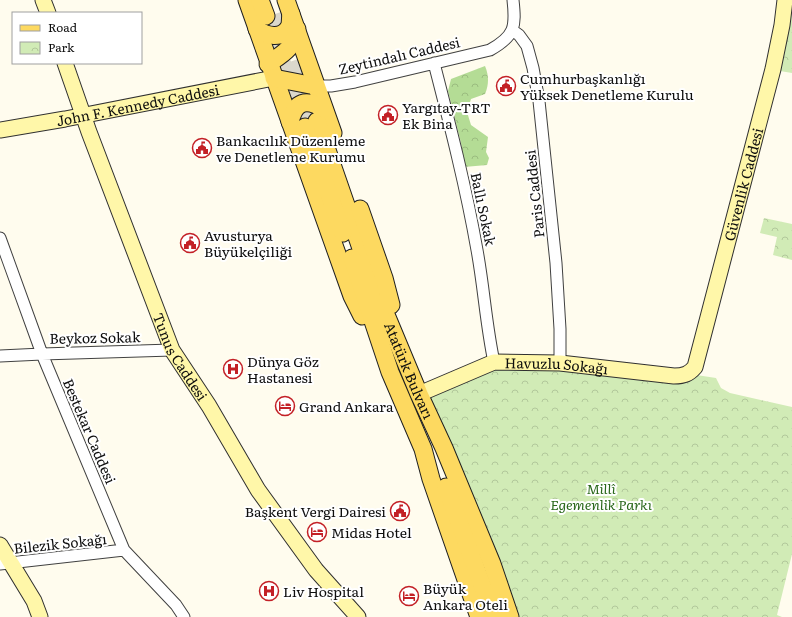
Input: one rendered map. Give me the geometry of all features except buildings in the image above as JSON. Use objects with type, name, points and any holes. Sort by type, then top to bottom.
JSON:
[{"type":"main road","points":[[43,0],[48,12]]},
{"type":"main road","points":[[247,0],[278,15],[315,86],[309,120]]},
{"type":"main road","points":[[260,0],[278,15],[295,39],[290,48],[271,71]]},
{"type":"main road","name":"Güvenlik Caddesi","points":[[696,367],[773,69],[782,25],[785,0]]},
{"type":"main road","points":[[278,15],[271,71],[309,120]]},
{"type":"main road","name":"Tunus Caddesi","points":[[64,64],[82,115],[172,350],[209,406],[258,490],[316,570],[358,617]]},
{"type":"main road","points":[[271,71],[315,86]]},
{"type":"main road","name":"John F. Kennedy Caddesi","points":[[0,130],[82,115],[271,71]]},
{"type":"main road","name":"Atatürk Bulvarı","points":[[309,120],[384,278],[390,299],[394,333],[492,564],[510,617]]},
{"type":"main road","name":"Atatürk Bulvarı","points":[[309,120],[352,296],[382,351],[423,449],[431,479],[480,617]]},
{"type":"main road","name":"Havuzlu Sokağı","points":[[420,394],[494,362],[560,363],[674,376],[690,374],[696,367]]},
{"type":"main road","points":[[423,449],[433,460],[442,477],[494,617]]},
{"type":"main road","points":[[0,545],[6,564],[34,601],[40,617]]},
{"type":"street","points":[[512,30],[514,21],[513,0]]},
{"type":"street","name":"Zeytindalı Caddesi","points":[[315,86],[331,86],[355,82],[490,50],[502,43],[512,30]]},
{"type":"street","name":"Paris Caddesi","points":[[512,30],[519,35],[527,46],[539,101],[556,263],[560,363]]},
{"type":"street","name":"Ballı Sokak","points":[[434,63],[470,211],[478,252],[494,362]]},
{"type":"street","name":"Bestekar Caddesi","points":[[0,238],[42,354],[124,550],[176,605],[184,617]]},
{"type":"street","name":"Beykoz Sokak","points":[[0,356],[172,350]]},
{"type":"street","name":"Bilezik Sokağı","points":[[6,564],[124,550]]},
{"type":"green space","points":[[792,7],[792,73],[780,71]]},
{"type":"green space","points":[[485,66],[488,80],[485,94],[471,99],[467,112],[471,125],[488,137],[486,152],[489,158],[487,165],[464,167],[461,143],[448,91],[451,79]]},
{"type":"green space","points":[[764,218],[792,224],[792,260],[773,255],[777,237],[760,233]]},
{"type":"green space","name":"Millî Egemenlik Parkı","points":[[494,362],[690,374],[716,378],[721,388],[730,393],[792,407],[792,554],[777,615],[782,617],[517,617],[419,394]]},
{"type":"tunnel","points":[[278,13],[315,116]]},
{"type":"tunnel","points":[[266,16],[305,127]]},
{"type":"place","name":"Cumhurbaşkanlığı Yüksek Denetleme Kurulu","points":[[506,86]]},
{"type":"place","name":"Yargıtay-TRT Ek Bina","points":[[388,115]]},
{"type":"place","name":"Bankacılık Düzenleme ve Denetleme Kurumu","points":[[202,148]]},
{"type":"place","name":"Avusturya Büyükelçiliği","points":[[190,243]]},
{"type":"place","name":"Dünya Göz Hastanesi","points":[[233,369]]},
{"type":"place","name":"Grand Ankara","points":[[285,406]]},
{"type":"place","name":"Başkent Vergi Dairesi","points":[[400,511]]},
{"type":"place","name":"Midas Hotel","points":[[317,532]]},
{"type":"place","name":"Liv Hospital","points":[[269,591]]},
{"type":"place","name":"Büyük Ankara Oteli","points":[[409,596]]}]
